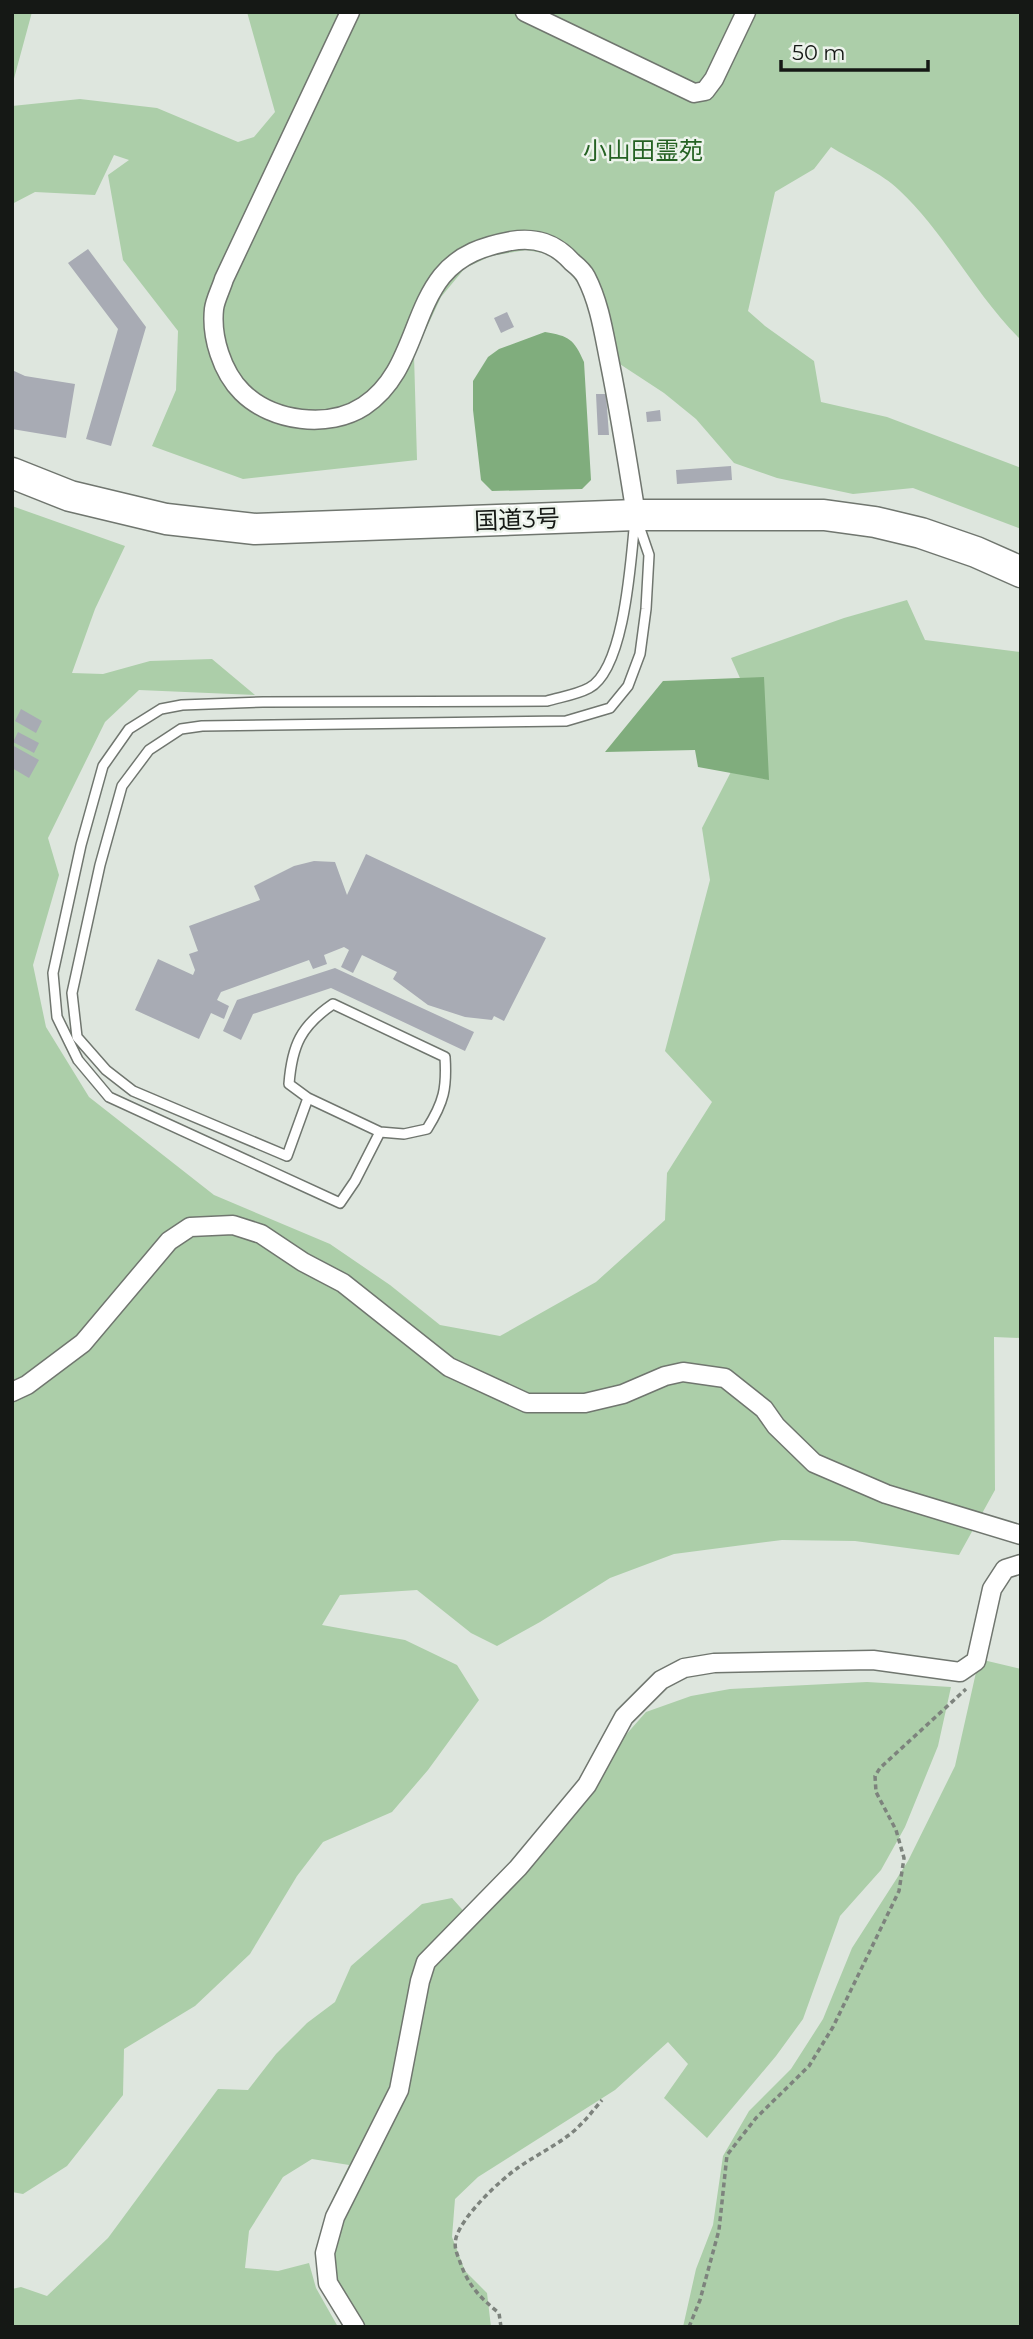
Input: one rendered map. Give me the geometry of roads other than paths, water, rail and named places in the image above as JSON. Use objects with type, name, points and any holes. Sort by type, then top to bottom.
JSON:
[{"type":"highway","name":"国道3号","points":[[12,473],[70,496],[166,519],[255,529],[636,515],[824,515],[863,520],[921,533],[976,552],[1021,572]]},
{"type":"street","points":[[350,12],[217,298],[214,308],[215,338],[225,368],[242,393],[273,412],[304,420],[338,419],[365,406],[388,383],[407,352],[429,298],[441,277],[452,266],[476,250],[520,240],[540,240],[561,250],[585,275],[599,310],[636,515]]},
{"type":"street","points":[[526,12],[546,17],[694,93],[705,91],[714,79],[746,12]]},
{"type":"street","points":[[12,1392],[27,1385],[83,1343],[169,1241],[190,1227],[233,1225],[261,1234],[303,1262],[343,1283],[449,1367],[527,1403],[585,1402],[623,1394],[664,1376],[682,1372],[725,1378],[764,1409],[776,1426],[814,1463],[886,1494],[1021,1535]]},
{"type":"street","points":[[355,2327],[328,2283],[325,2253],[335,2217],[399,2090],[426,1962],[518,1868],[587,1785],[624,1717],[661,1680],[684,1668],[714,1663],[873,1660],[960,1672],[976,1661],[992,1589],[1005,1569],[1021,1564]]},
{"type":"lane","points":[[308,1098],[286,1156],[133,1091],[106,1070],[77,1037],[72,993],[100,865],[122,786],[149,750],[181,729],[191,727],[282,723],[566,721],[610,708],[628,686],[640,654],[649,555],[636,515]]},
{"type":"lane","points":[[380,1132],[355,1181],[340,1202],[109,1097],[78,1060],[57,1017],[53,972],[81,845],[103,766],[130,729],[161,709],[182,705],[263,702],[547,701],[590,688],[608,665],[620,634],[636,515]]},
{"type":"lane","points":[[333,1004],[445,1056],[447,1082],[441,1107],[427,1129],[404,1134],[380,1132],[308,1098],[289,1084],[291,1058],[301,1034],[318,1014],[333,1004]]},
{"type":"park label","name":"小山田霊苑","points":[[643,151]]}]
